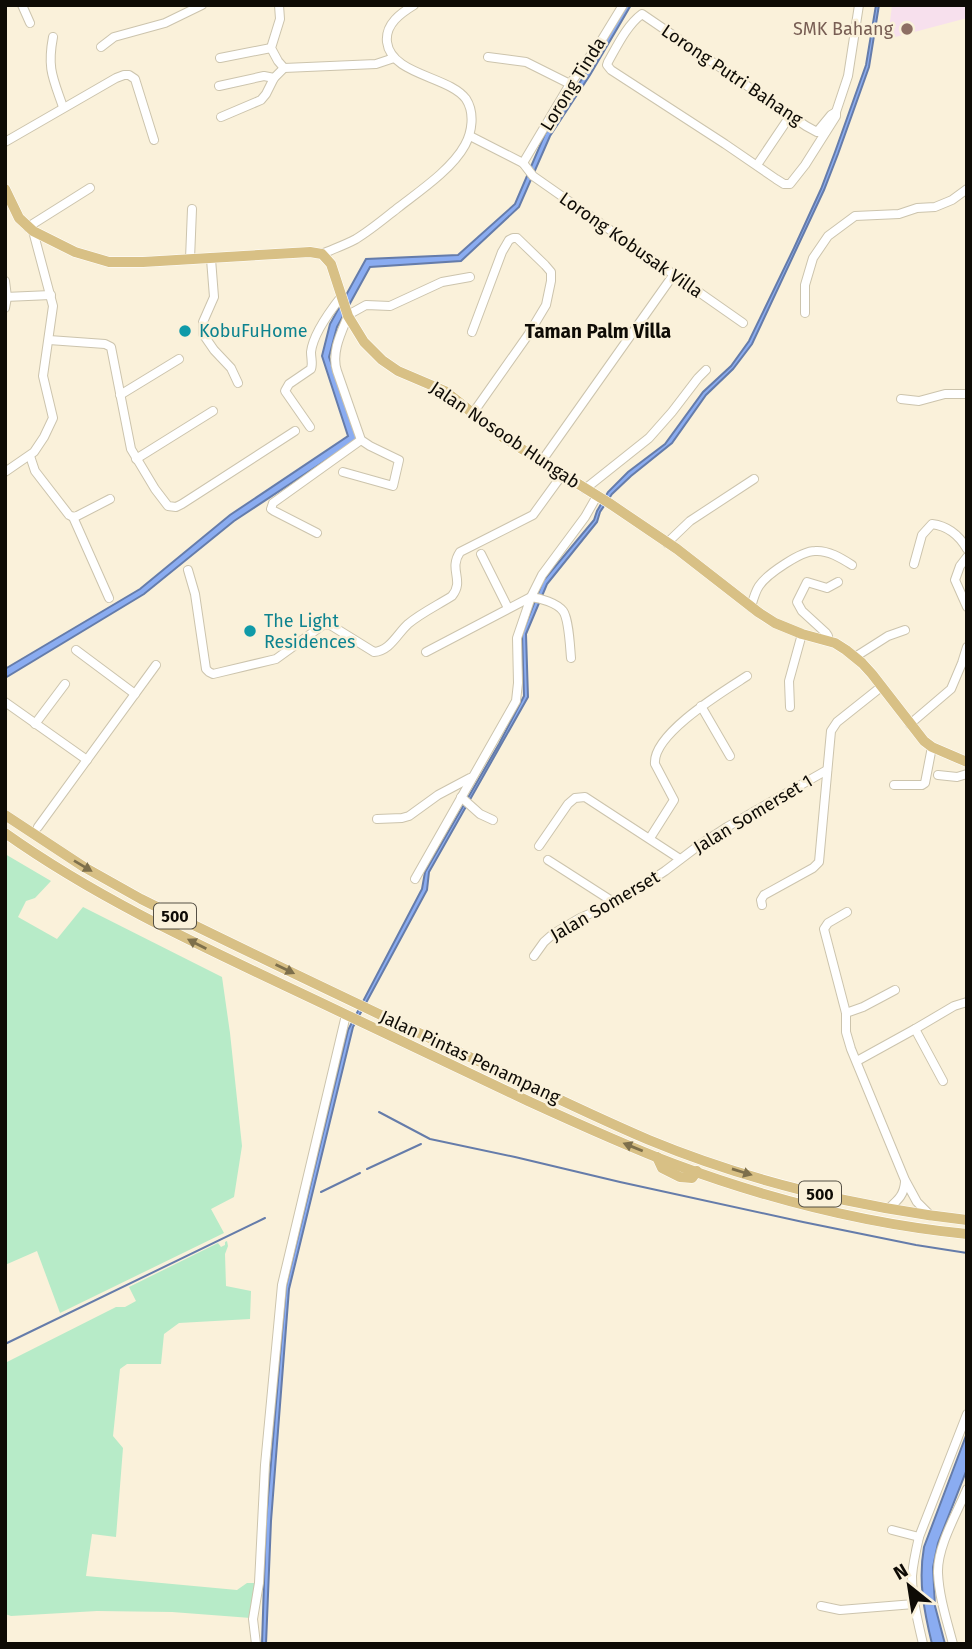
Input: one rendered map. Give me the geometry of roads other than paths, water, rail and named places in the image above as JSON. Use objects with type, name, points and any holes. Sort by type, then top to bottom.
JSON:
[{"type":"main road","points":[[5,189],[19,218],[31,229],[75,251],[108,262],[310,252],[322,254]]},
{"type":"main road","name":"Jalan Nosoob Hungab","points":[[322,254],[331,264],[348,315],[364,342],[382,360],[398,371],[438,387],[504,438],[667,543],[775,623],[835,643],[855,657],[872,674],[919,736],[932,747],[967,762]]},
{"type":"main road","name":"Jalan Pintas Penampang","points":[[5,815],[84,867],[141,899],[352,1002],[651,1140],[769,1180],[848,1200],[967,1220]]},
{"type":"main road","name":"Jalan Pintas Penampang","points":[[5,833],[115,901],[233,962],[595,1132],[657,1157],[775,1196],[845,1214],[928,1230],[967,1234]]},
{"type":"main road","points":[[677,1150],[683,1158],[695,1164],[697,1171]]},
{"type":"main road","points":[[848,1200],[850,1208],[856,1212],[880,1217],[891,1223]]},
{"type":"street","points":[[22,5],[30,23]]},
{"type":"street","points":[[101,47],[114,37],[165,23],[202,5]]},
{"type":"street","points":[[279,5],[280,19],[271,48],[284,68]]},
{"type":"street","points":[[322,254],[358,238],[425,186],[453,162],[470,136],[472,117],[463,96],[394,58],[387,43],[390,26],[414,5]]},
{"type":"street","name":"Lorong Tinda","points":[[528,170],[570,84],[623,5]]},
{"type":"street","name":"Lorong Putri Bahang","points":[[821,133],[789,116],[646,16],[638,18],[607,65],[784,184],[790,184],[805,165],[831,114],[836,112],[848,76],[859,5]]},
{"type":"street","points":[[53,37],[50,66],[63,107]]},
{"type":"street","points":[[220,58],[271,48]]},
{"type":"street","points":[[488,57],[526,62],[570,84]]},
{"type":"street","points":[[221,117],[261,100],[267,94],[274,78],[284,68],[376,64],[394,58]]},
{"type":"street","points":[[5,142],[124,75],[133,76],[137,83],[154,140]]},
{"type":"street","points":[[219,86],[264,76],[274,78]]},
{"type":"street","points":[[757,165],[789,116]]},
{"type":"street","name":"Lorong Kobusak Villa","points":[[470,136],[528,170],[743,323]]},
{"type":"street","points":[[5,472],[30,456],[44,437],[53,418],[43,376],[53,312],[51,295],[31,229],[90,188]]},
{"type":"street","points":[[806,313],[805,285],[813,258],[828,236],[855,216],[899,214],[916,208],[935,207],[952,200],[967,188]]},
{"type":"street","points":[[190,259],[192,209]]},
{"type":"street","points":[[472,331],[502,252],[509,240],[517,239],[551,272],[546,305],[473,413]]},
{"type":"street","points":[[211,259],[214,297],[202,322],[203,334],[231,368],[238,383]]},
{"type":"street","points":[[541,462],[674,274]]},
{"type":"street","points":[[343,472],[393,486],[399,460],[361,440],[335,365],[348,315],[366,305],[390,306],[442,282],[470,277]]},
{"type":"street","points":[[5,281],[5,308]]},
{"type":"street","points":[[6,297],[51,295]]},
{"type":"street","points":[[310,427],[285,391],[289,384],[311,369],[314,342],[323,322],[342,299]]},
{"type":"street","points":[[49,340],[109,345],[113,351],[130,443],[136,459],[165,504],[172,507],[203,491],[295,431]]},
{"type":"street","points":[[120,395],[179,359]]},
{"type":"street","points":[[585,489],[649,438],[706,370]]},
{"type":"street","points":[[901,400],[919,401],[945,394],[967,394]]},
{"type":"street","points":[[136,459],[214,411]]},
{"type":"street","points":[[317,533],[271,509],[273,503],[361,440]]},
{"type":"street","points":[[30,456],[41,479],[73,517],[109,598]]},
{"type":"street","points":[[188,570],[195,594],[206,669],[213,674],[276,659],[317,628],[328,624],[374,652],[381,652],[409,624],[456,592],[458,586],[454,562],[460,552],[533,516],[562,475]]},
{"type":"street","points":[[667,543],[690,521],[754,479]]},
{"type":"street","points":[[73,517],[110,499]]},
{"type":"street","points":[[415,879],[516,701],[517,638],[536,598],[542,575],[585,517],[602,499]]},
{"type":"street","points":[[914,565],[922,535],[932,524],[958,535],[967,549]]},
{"type":"street","points":[[751,607],[757,589],[764,579],[807,552],[828,553],[852,565]]},
{"type":"street","points":[[481,554],[508,608]]},
{"type":"street","points":[[967,557],[955,580],[967,607]]},
{"type":"street","points":[[827,640],[826,632],[797,602],[807,582],[827,588],[838,582]]},
{"type":"street","points":[[426,652],[508,608],[536,598],[563,611],[571,658]]},
{"type":"street","points":[[855,657],[888,636],[905,630]]},
{"type":"street","points":[[790,707],[789,681],[802,634]]},
{"type":"street","points":[[910,724],[951,689],[967,647]]},
{"type":"street","points":[[76,650],[135,694]]},
{"type":"street","points":[[38,827],[156,664]]},
{"type":"street","points":[[650,838],[674,800],[657,769],[655,755],[685,718],[747,676]]},
{"type":"street","points":[[35,723],[65,684]]},
{"type":"street","name":"Jalan Somerset 1","points":[[762,905],[764,895],[819,862],[833,727],[881,687]]},
{"type":"street","points":[[5,702],[87,760]]},
{"type":"street","points":[[701,706],[730,756]]},
{"type":"street","points":[[894,785],[925,783],[932,747]]},
{"type":"street","name":"Jalan Somerset 1","points":[[680,859],[727,827],[827,770]]},
{"type":"street","points":[[938,775],[957,777],[967,774]]},
{"type":"street","points":[[377,819],[409,816],[438,795],[473,776]]},
{"type":"street","points":[[461,797],[480,814],[493,820]]},
{"type":"street","points":[[539,846],[568,804],[575,797],[585,797],[680,859]]},
{"type":"street","points":[[5,815],[28,827],[38,827]]},
{"type":"street","points":[[38,827],[41,837],[50,845]]},
{"type":"street","name":"Jalan Somerset","points":[[534,956],[553,934],[580,918],[615,903],[680,859]]},
{"type":"street","points":[[548,860],[615,903]]},
{"type":"street","points":[[847,912],[828,923],[824,929],[846,1013],[846,1032],[905,1180],[917,1202],[931,1216]]},
{"type":"street","points":[[846,1013],[895,990]]},
{"type":"street","points":[[857,1061],[954,1006],[966,1002]]},
{"type":"street","points":[[256,1644],[253,1619],[259,1583],[265,1465],[282,1285],[347,1015]]},
{"type":"street","points":[[915,1029],[943,1081]]},
{"type":"street","points":[[889,1208],[903,1193],[905,1180]]},
{"type":"street","points":[[923,1644],[914,1604],[912,1577],[919,1537],[967,1414]]},
{"type":"street","points":[[953,1644],[943,1606],[938,1571],[942,1548],[967,1489]]},
{"type":"street","points":[[892,1530],[919,1537]]},
{"type":"street","points":[[821,1606],[840,1609],[914,1604]]},
{"type":"water","points":[[625,5],[631,5],[550,136],[519,207],[461,261],[370,267],[337,327],[329,357],[358,439],[234,521],[144,594],[5,678],[5,669],[140,589],[230,515],[348,436],[322,356],[330,324],[366,259],[458,255],[515,204],[545,134],[586,73]]},
{"type":"water","points":[[876,5],[879,5],[869,67],[838,154],[752,344],[733,369],[706,395],[672,443],[612,494],[597,522],[547,584],[526,634],[528,697],[429,872],[427,890],[353,1027],[289,1289],[271,1521],[266,1644],[262,1644],[266,1521],[286,1286],[348,1030],[422,889],[425,872],[524,696],[522,634],[543,581],[594,520],[608,492],[628,472],[665,444],[703,392],[731,366],[749,341],[821,189],[835,152],[866,65]]},
{"type":"water","points":[[967,1433],[967,1469],[938,1543],[933,1567],[935,1606],[945,1644],[932,1644],[923,1596],[924,1547]]},
{"type":"waterway","points":[[379,1112],[430,1139],[803,1222],[967,1253]]},
{"type":"waterway","points":[[367,1169],[421,1144]]},
{"type":"waterway","points":[[321,1192],[360,1173]]},
{"type":"waterway","points":[[5,1344],[265,1218]]},
{"type":"place","name":"SMK Bahang","points":[[907,29]]},
{"type":"place","name":"KobuFuHome","points":[[185,331]]},
{"type":"place","name":"The Light Residences","points":[[250,631]]},
{"type":"district","name":"Taman Palm Villa","points":[[598,331]]}]
